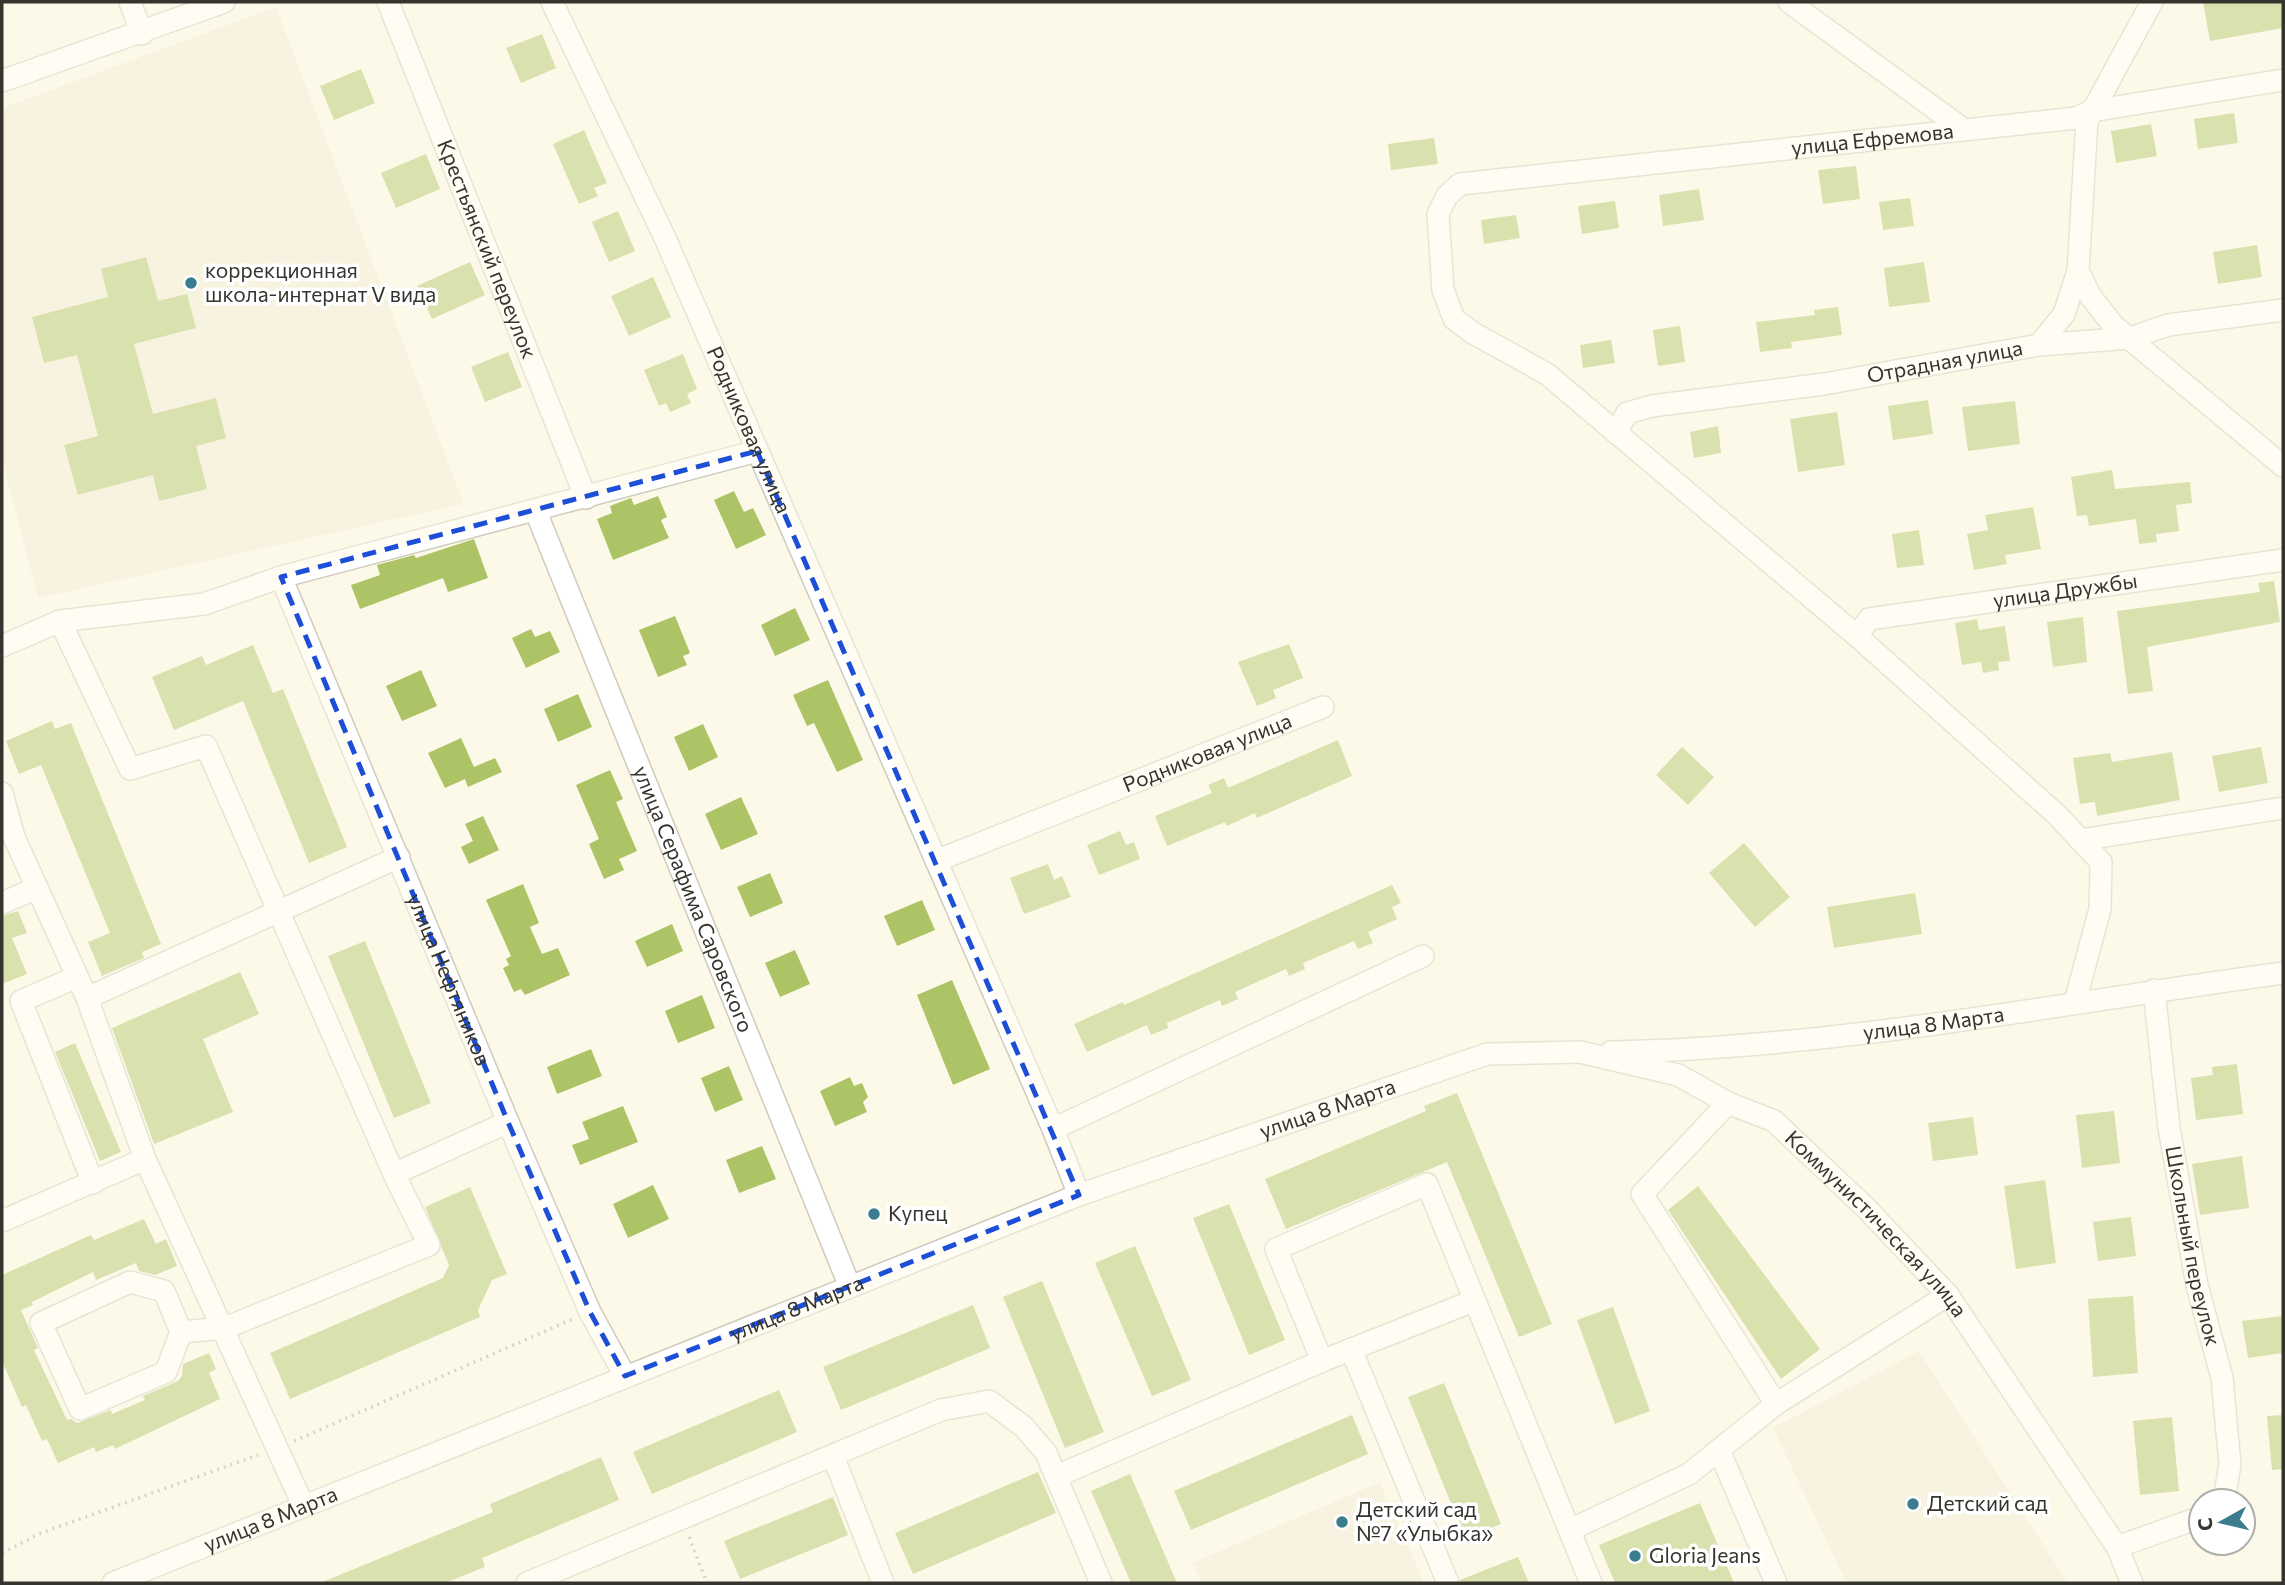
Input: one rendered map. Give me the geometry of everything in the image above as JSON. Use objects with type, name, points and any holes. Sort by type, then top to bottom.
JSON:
[{"type":"street","points":[[130,2],[142,34]]},
{"type":"street","points":[[2,81],[142,34],[223,2]]},
{"type":"street","name":"Крестьянский переулок","points":[[388,2],[586,498]]},
{"type":"street","name":"Родниковая улица","points":[[552,2],[665,238],[1053,1129],[1079,1195]]},
{"type":"street","points":[[1789,2],[1963,129]]},
{"type":"street","points":[[2039,345],[2064,314],[2078,271],[2087,121],[2152,2]]},
{"type":"street","name":"улица Ефремова","points":[[1616,433],[1547,374],[1473,333],[1454,318],[1443,290],[1438,214],[1447,196],[1460,184],[2076,118],[2091,111],[2283,80]]},
{"type":"street","points":[[2078,271],[2091,297],[2113,325],[2283,466]]},
{"type":"street","name":"Отрадная улица","points":[[1616,433],[1627,413],[1652,406],[1824,384],[2039,345],[2131,338],[2168,325],[2283,310]]},
{"type":"street","points":[[1616,433],[1857,636],[2056,814],[2101,862],[2100,909],[2075,1002]]},
{"type":"street","points":[[2,646],[60,621],[204,604],[281,577],[757,452]]},
{"type":"street","name":"улица Серафима Саровского","points":[[536,512],[850,1287]]},
{"type":"street","name":"улица Дружбы","points":[[1857,636],[1869,618],[2283,560]]},
{"type":"street","name":"улица Нефтяников","points":[[281,577],[508,1122],[590,1312],[625,1376]]},
{"type":"street","points":[[60,621],[130,769],[206,746],[277,913],[394,1174],[429,1245],[225,1328],[181,1332]]},
{"type":"street","name":"Родниковая улица","points":[[936,861],[1323,707]]},
{"type":"street","points":[[2,793],[8,839],[37,888],[87,998],[145,1158],[225,1328],[303,1504]]},
{"type":"street","points":[[2080,840],[2283,808]]},
{"type":"street","points":[[87,998],[399,857]]},
{"type":"street","points":[[2,902],[37,888]]},
{"type":"street","points":[[1053,1129],[1423,956]]},
{"type":"street","name":"улица 8 Марта","points":[[1580,1052],[1693,1050],[2283,973]]},
{"type":"street","points":[[77,977],[21,1001],[93,1183]]},
{"type":"street","name":"Школьный переулок","points":[[2154,990],[2169,1128],[2197,1285],[2222,1377],[2230,1464],[2226,1487]]},
{"type":"street","name":"Коммунистическая улица","points":[[1487,1054],[1580,1052],[1678,1075],[1728,1103],[1774,1121],[1867,1208],[1948,1295],[2117,1547],[2132,1583]]},
{"type":"street","name":"улица 8 Марта","points":[[113,1583],[303,1504],[1079,1195],[1487,1054]]},
{"type":"street","points":[[1728,1103],[1642,1194],[1776,1404]]},
{"type":"street","points":[[394,1174],[508,1122]]},
{"type":"street","points":[[2,1221],[145,1158]]},
{"type":"street","points":[[1322,1361],[1276,1249],[1427,1184],[1591,1583]]},
{"type":"street","points":[[164,1292],[181,1332],[166,1371],[80,1409],[41,1323],[130,1282],[164,1292],[199,1275]]},
{"type":"street","points":[[1570,1530],[1689,1474],[1776,1404],[1948,1295]]},
{"type":"street","points":[[1057,1476],[1322,1361],[1473,1301]]},
{"type":"street","points":[[1351,1349],[1448,1583]]},
{"type":"street","points":[[527,1583],[941,1410],[989,1401],[1024,1427],[1046,1453],[1101,1583]]},
{"type":"street","points":[[1719,1450],[1776,1583]]},
{"type":"street","points":[[832,1456],[883,1583]]},
{"type":"street","points":[[2117,1547],[2187,1522]]},
{"type":"path","points":[[2,1553],[41,1533],[279,1447],[590,1312]]},
{"type":"path","points":[[681,1519],[707,1583]]},
{"type":"highlighted area","points":[[757,451],[1079,1195],[625,1376],[590,1312],[508,1122],[281,577]]},
{"type":"shaded area","name":"коррекционная школа-интернат V вида","points":[[276,7],[464,504],[38,598],[2,459],[2,108]]},
{"type":"shaded area","name":"Детский сад","points":[[1919,1351],[2068,1583],[1844,1583],[1845,1580],[1773,1428]]},
{"type":"shaded area","name":"Детский сад №7 «Улыбка»","points":[[1380,1482],[1424,1583],[1201,1583],[1192,1563]]},
{"type":"building","points":[[2203,2],[2283,2],[2283,28],[2210,41]]},
{"type":"building","points":[[542,34],[556,68],[521,83],[506,48]]},
{"type":"building","points":[[361,69],[375,103],[334,120],[320,86]]},
{"type":"building","points":[[2234,113],[2238,143],[2198,149],[2194,119]]},
{"type":"building","points":[[2151,124],[2157,156],[2116,163],[2111,131]]},
{"type":"building","points":[[584,130],[607,183],[594,188],[598,196],[579,204],[553,144]]},
{"type":"building","points":[[1434,138],[1438,164],[1391,170],[1388,144]]},
{"type":"building","points":[[426,154],[440,189],[396,208],[381,173]]},
{"type":"building","points":[[1856,166],[1860,199],[1823,204],[1818,170]]},
{"type":"building","points":[[1699,189],[1704,220],[1663,226],[1659,195]]},
{"type":"building","points":[[1910,198],[1914,226],[1883,230],[1879,202]]},
{"type":"building","points":[[1615,201],[1619,228],[1582,234],[1578,206]]},
{"type":"building","points":[[618,211],[635,251],[609,262],[592,222]]},
{"type":"building","points":[[1516,215],[1520,238],[1484,244],[1481,220]]},
{"type":"building","points":[[2257,245],[2262,277],[2218,284],[2213,252]]},
{"type":"building","points":[[146,257],[158,301],[187,294],[196,328],[134,344],[153,414],[216,398],[226,438],[196,446],[207,489],[159,501],[153,475],[78,495],[64,445],[98,436],[77,355],[44,363],[32,317],[108,297],[101,269]]},
{"type":"building","points":[[470,262],[485,295],[432,319],[417,286]]},
{"type":"building","points":[[1924,262],[1930,302],[1889,307],[1884,268]]},
{"type":"building","points":[[653,277],[671,317],[629,336],[611,296]]},
{"type":"building","points":[[1838,307],[1842,335],[1791,342],[1792,348],[1760,352],[1756,322],[1815,315],[1814,310]]},
{"type":"building","points":[[1680,326],[1685,362],[1658,366],[1653,330]]},
{"type":"building","points":[[1611,340],[1615,363],[1583,368],[1580,345]]},
{"type":"building","points":[[508,352],[522,387],[485,402],[471,367]]},
{"type":"building","points":[[683,354],[697,389],[687,394],[691,403],[670,412],[666,403],[659,406],[644,370]]},
{"type":"building","points":[[1928,400],[1933,434],[1893,440],[1888,406]]},
{"type":"building","points":[[2015,401],[2020,444],[1968,451],[1962,407]]},
{"type":"building","points":[[1837,412],[1845,465],[1798,472],[1790,419]]},
{"type":"building","points":[[1718,426],[1721,453],[1694,458],[1690,432]]},
{"type":"building","points":[[2112,470],[2115,489],[2190,482],[2192,503],[2176,505],[2179,531],[2156,534],[2157,542],[2139,544],[2136,519],[2089,526],[2087,515],[2077,516],[2071,477]]},
{"type":"building","points":[[734,491],[744,512],[753,508],[766,535],[736,549],[714,500]]},
{"type":"building","points":[[658,496],[667,517],[661,520],[669,538],[613,560],[597,519],[612,513],[610,506],[628,499],[631,498],[634,505]]},
{"type":"building","points":[[2033,507],[2041,549],[2005,555],[2007,564],[1974,570],[1967,534],[1988,530],[1985,515]]},
{"type":"building","points":[[1919,530],[1924,565],[1897,568],[1892,534]]},
{"type":"building","points":[[474,539],[488,578],[448,592],[443,578],[360,609],[351,585],[380,575],[377,565],[414,555],[416,558]]},
{"type":"building","points":[[2274,581],[2280,622],[2147,647],[2153,691],[2128,694],[2117,611],[2260,592],[2258,583]]},
{"type":"building","points":[[795,608],[810,640],[775,656],[761,625]]},
{"type":"building","points":[[675,616],[690,653],[683,656],[687,665],[658,677],[639,630]]},
{"type":"building","points":[[2083,617],[2087,662],[2053,667],[2047,622]]},
{"type":"building","points":[[1977,619],[1979,630],[2005,626],[2010,661],[1998,662],[1999,670],[1983,673],[1981,662],[1962,665],[1955,623]]},
{"type":"building","points":[[531,629],[535,637],[550,631],[560,652],[526,668],[512,638]]},
{"type":"building","points":[[1289,644],[1303,678],[1273,690],[1276,698],[1257,706],[1238,662]]},
{"type":"building","points":[[253,645],[273,693],[283,689],[347,847],[309,863],[243,701],[174,730],[152,677],[202,656],[206,665]]},
{"type":"building","points":[[421,670],[437,706],[402,721],[386,686]]},
{"type":"building","points":[[828,680],[863,760],[837,772],[814,723],[807,726],[793,695]]},
{"type":"building","points":[[578,694],[592,727],[558,742],[544,709]]},
{"type":"building","points":[[52,721],[55,729],[71,723],[161,944],[142,952],[144,958],[102,976],[88,942],[110,933],[41,765],[19,774],[6,741]]},
{"type":"building","points":[[703,724],[718,757],[689,771],[674,737]]},
{"type":"building","points":[[461,738],[474,767],[495,758],[502,772],[468,787],[465,779],[445,788],[428,753]]},
{"type":"building","points":[[1338,740],[1352,776],[1257,818],[1255,813],[1227,826],[1225,822],[1167,846],[1155,816],[1212,793],[1208,785],[1224,778],[1228,788]]},
{"type":"building","points":[[1682,747],[1714,777],[1688,805],[1656,775]]},
{"type":"building","points":[[2261,747],[2268,783],[2219,792],[2212,756]]},
{"type":"building","points":[[2172,752],[2180,800],[2097,816],[2095,802],[2080,804],[2073,758],[2110,753],[2112,762]]},
{"type":"building","points":[[610,770],[623,799],[616,802],[637,851],[619,859],[624,870],[604,879],[589,844],[599,839],[576,785]]},
{"type":"building","points":[[741,797],[758,834],[721,850],[705,814]]},
{"type":"building","points":[[483,816],[499,850],[469,864],[461,847],[473,841],[465,824]]},
{"type":"building","points":[[1120,831],[1126,845],[1134,842],[1140,859],[1099,875],[1087,845]]},
{"type":"building","points":[[1744,843],[1790,897],[1755,927],[1709,873]]},
{"type":"building","points":[[1048,864],[1054,880],[1062,876],[1071,897],[1024,914],[1010,878]]},
{"type":"building","points":[[770,873],[783,903],[750,917],[737,887]]},
{"type":"building","points":[[523,884],[539,923],[530,927],[542,954],[558,948],[570,975],[525,995],[521,989],[514,992],[503,968],[509,965],[506,959],[511,956],[486,900]]},
{"type":"building","points":[[1392,885],[1401,903],[1392,907],[1397,919],[1368,932],[1373,943],[1358,949],[1354,941],[1303,963],[1305,969],[1289,976],[1286,969],[1235,992],[1238,999],[1222,1006],[1220,1000],[1167,1023],[1168,1028],[1151,1035],[1147,1025],[1087,1052],[1074,1024],[1123,1002],[1124,1005]]},
{"type":"building","points":[[1915,893],[1922,934],[1834,948],[1827,907]]},
{"type":"building","points":[[922,900],[935,930],[897,946],[884,916]]},
{"type":"building","points":[[18,911],[27,933],[12,938],[27,974],[2,984],[2,916]]},
{"type":"building","points":[[672,924],[683,951],[647,967],[635,941]]},
{"type":"building","points":[[365,941],[431,1103],[394,1118],[328,956]]},
{"type":"building","points":[[795,950],[810,984],[780,997],[765,963]]},
{"type":"building","points":[[240,972],[259,1014],[203,1039],[233,1112],[154,1144],[112,1028]]},
{"type":"building","points":[[952,980],[990,1069],[953,1085],[917,995]]},
{"type":"building","points":[[702,995],[715,1028],[678,1043],[665,1011]]},
{"type":"building","points":[[75,1043],[121,1152],[100,1161],[55,1052]]},
{"type":"building","points":[[591,1049],[602,1076],[557,1094],[547,1067]]},
{"type":"building","points":[[2237,1064],[2243,1114],[2196,1120],[2191,1078],[2213,1075],[2212,1067]]},
{"type":"building","points":[[729,1066],[743,1100],[715,1112],[701,1078]]},
{"type":"building","points":[[850,1077],[854,1086],[862,1083],[868,1097],[863,1102],[867,1112],[835,1126],[820,1091]]},
{"type":"building","points":[[1457,1093],[1552,1324],[1519,1337],[1447,1162],[1286,1229],[1265,1179],[1426,1111],[1424,1106]]},
{"type":"building","points":[[623,1106],[638,1142],[580,1165],[572,1145],[589,1139],[582,1122]]},
{"type":"building","points":[[2114,1111],[2120,1163],[2082,1168],[2076,1115]]},
{"type":"building","points":[[1973,1117],[1978,1155],[1933,1161],[1928,1123]]},
{"type":"building","points":[[762,1146],[776,1179],[739,1193],[726,1160]]},
{"type":"building","points":[[2242,1156],[2249,1208],[2200,1215],[2192,1164]]},
{"type":"building","points":[[2045,1180],[2056,1263],[2016,1269],[2004,1186]]},
{"type":"building","points":[[653,1185],[669,1219],[628,1238],[613,1204]]},
{"type":"building","points":[[1698,1186],[1820,1349],[1781,1379],[1668,1210]]},
{"type":"building","points":[[470,1187],[507,1274],[492,1280],[478,1310],[480,1317],[290,1399],[270,1353],[443,1278],[449,1265],[425,1207]]},
{"type":"building","points":[[1229,1204],[1285,1340],[1249,1355],[1193,1218]]},
{"type":"building","points":[[2131,1217],[2136,1256],[2098,1261],[2093,1222]]},
{"type":"building","points":[[144,1219],[156,1244],[166,1239],[177,1266],[155,1275],[139,1271],[136,1263],[96,1280],[93,1272],[32,1302],[33,1305],[21,1310],[38,1348],[34,1350],[67,1420],[71,1419],[77,1423],[111,1410],[112,1414],[145,1400],[143,1396],[178,1381],[182,1376],[183,1364],[209,1353],[216,1369],[209,1373],[220,1399],[115,1449],[113,1445],[96,1452],[94,1447],[58,1463],[47,1439],[42,1441],[26,1405],[22,1407],[2,1361],[2,1275],[91,1235],[94,1240]]},
{"type":"building","points":[[1135,1246],[1191,1380],[1152,1396],[1095,1263]]},
{"type":"building","points":[[1042,1281],[1104,1432],[1065,1448],[1003,1297]]},
{"type":"building","points":[[2133,1296],[2138,1373],[2093,1377],[2088,1299]]},
{"type":"building","points":[[973,1305],[990,1348],[841,1410],[823,1367]]},
{"type":"building","points":[[1613,1307],[1650,1411],[1615,1424],[1577,1320]]},
{"type":"building","points":[[2283,1316],[2283,1353],[2248,1358],[2242,1321]]},
{"type":"building","points":[[1444,1383],[1501,1524],[1465,1538],[1408,1397]]},
{"type":"building","points":[[779,1390],[797,1432],[652,1494],[633,1452]]},
{"type":"building","points":[[1352,1415],[1368,1454],[1191,1530],[1174,1491]]},
{"type":"building","points":[[2283,1415],[2283,1469],[2272,1470],[2267,1416]]},
{"type":"building","points":[[2172,1417],[2179,1491],[2140,1495],[2133,1421]]},
{"type":"building","points":[[601,1457],[619,1500],[482,1558],[485,1567],[445,1583],[320,1583],[493,1512],[490,1504]]},
{"type":"building","points":[[1038,1472],[1056,1513],[913,1574],[895,1533]]},
{"type":"building","points":[[1130,1474],[1177,1583],[1131,1583],[1091,1491]]},
{"type":"building","points":[[833,1497],[848,1535],[740,1579],[724,1541]]},
{"type":"building","points":[[1700,1503],[1734,1583],[1615,1583],[1599,1545]]},
{"type":"building","points":[[1518,1557],[1529,1583],[1461,1583],[1460,1580]]},
{"type":"place","name":"коррекционная школа-интернат V вида","points":[[191,283]]},
{"type":"place","name":"Купец","points":[[874,1214]]},
{"type":"place","name":"Детский сад","points":[[1913,1504]]},
{"type":"place","name":"Детский сад №7 «Улыбка»","points":[[1342,1522]]},
{"type":"place","name":"Gloria Jeans","points":[[1635,1556]]}]
